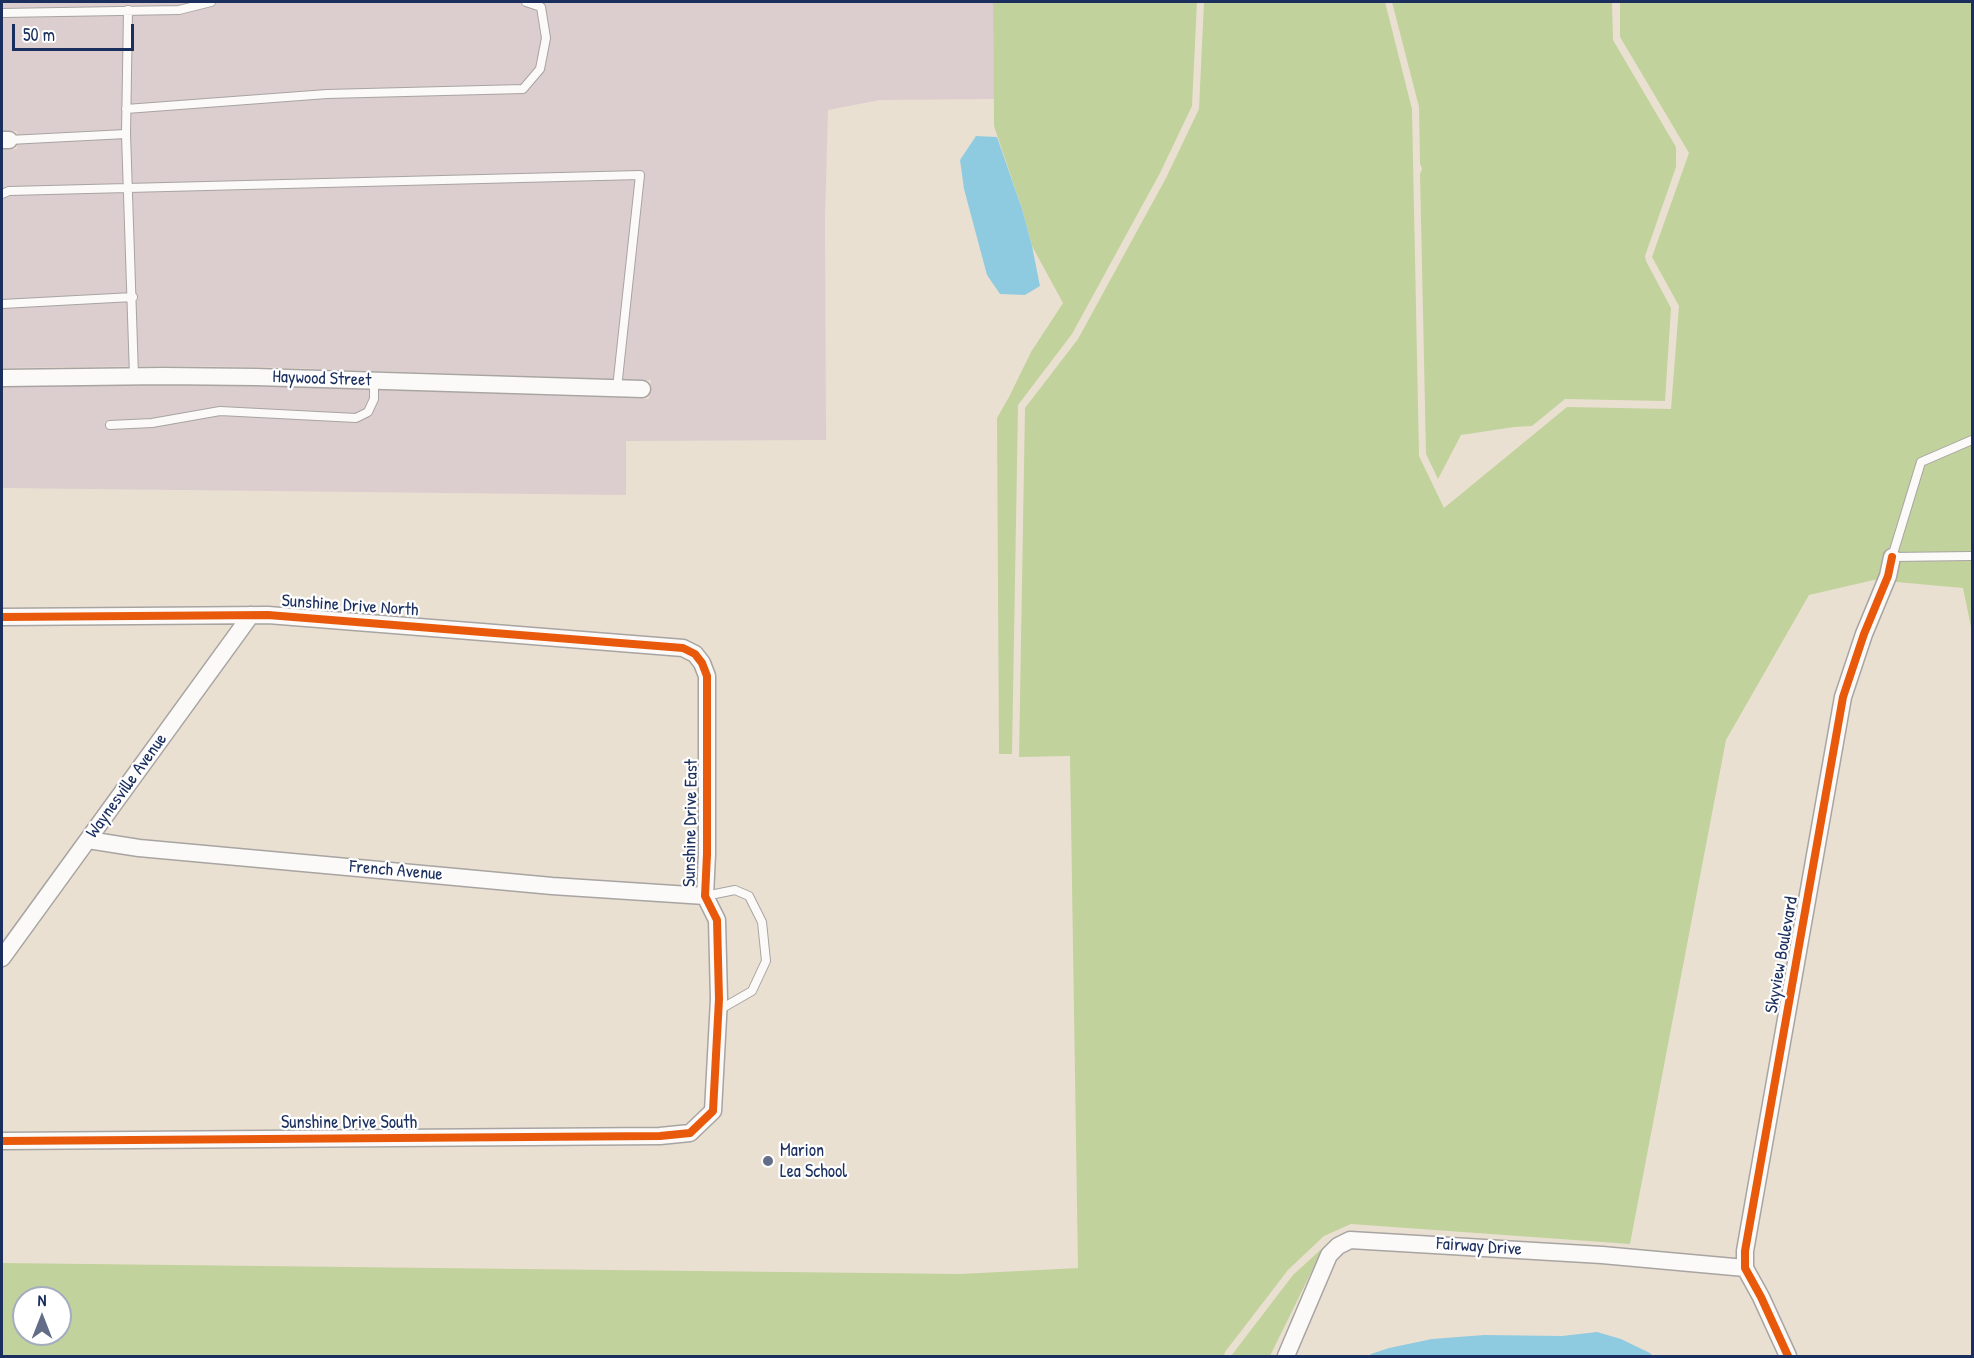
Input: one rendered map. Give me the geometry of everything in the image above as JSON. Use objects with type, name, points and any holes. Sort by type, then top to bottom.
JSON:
[{"type":"street","name":"Haywood Street","points":[[2,378],[256,377],[642,389]]},
{"type":"street","name":"Skyview Boulevard","points":[[1745,1268],[1745,1251],[1843,697],[1861,643],[1888,576],[1892,557]]},
{"type":"street","name":"Waynesville Avenue","points":[[2,958],[251,615]]},
{"type":"street","name":"Sunshine Drive North","points":[[2,617],[268,615],[683,648],[695,654]]},
{"type":"street","name":"Sunshine Drive East","points":[[695,654],[702,663],[707,676],[705,896],[717,920],[718,1010],[713,1111],[695,1130]]},
{"type":"street","name":"French Avenue","points":[[88,840],[139,848],[552,885],[705,896]]},
{"type":"street","name":"Sunshine Drive South","points":[[2,1141],[660,1136],[690,1133],[695,1130]]},
{"type":"street","name":"Fairway Drive","points":[[1286,1356],[1329,1255],[1338,1246],[1350,1240],[1602,1255],[1745,1268]]},
{"type":"street","points":[[1745,1268],[1788,1356]]},
{"type":"lane","points":[[2,14],[180,10],[211,2]]},
{"type":"lane","points":[[126,109],[327,94],[523,90],[540,69],[546,38],[541,7],[526,2]]},
{"type":"lane","points":[[128,10],[126,134],[134,376]]},
{"type":"lane","points":[[5,140],[126,134]]},
{"type":"lane","points":[[2,194],[9,190],[640,175],[617,387]]},
{"type":"lane","points":[[2,304],[133,297]]},
{"type":"lane","points":[[110,425],[152,423],[220,411],[356,418],[368,412],[374,399],[374,380]]},
{"type":"lane","points":[[1972,440],[1921,462],[1892,557],[1972,556]]},
{"type":"lane","points":[[705,896],[735,890],[749,896],[762,922],[766,961],[752,991],[718,1010]]},
{"type":"shaded area","points":[[2,2],[993,2],[994,99],[880,100],[828,110],[825,218],[826,440],[626,441],[626,495],[2,488],[2,387],[256,386],[649,399],[651,380],[256,367],[2,368],[2,150],[17,149],[17,131],[2,131]]},
{"type":"green space","points":[[993,2],[1197,2],[1192,106],[1160,173],[1072,334],[1018,405],[1012,754],[999,754],[997,418],[1031,352],[1063,303],[1032,246],[994,126]]},
{"type":"green space","points":[[1204,2],[1385,2],[1412,109],[1419,456],[1444,508],[1567,407],[1671,409],[1679,306],[1652,257],[1689,153],[1620,37],[1620,2],[1972,2],[1972,632],[1963,588],[1874,580],[1809,595],[1726,740],[1630,1244],[1351,1224],[1324,1236],[1288,1270],[1224,1356],[2,1356],[2,1263],[960,1274],[1078,1268],[1070,756],[1019,757],[1025,408],[1078,339],[1166,178],[1199,109]]},
{"type":"green space","points":[[1392,2],[1612,2],[1613,40],[1676,147],[1676,167],[1645,256],[1671,308],[1665,401],[1565,399],[1532,426],[1461,435],[1438,479],[1426,454],[1419,107]]},
{"type":"green space","points":[[1328,1243],[1323,1248],[1270,1356],[1231,1356],[1293,1275]]},
{"type":"water","points":[[976,136],[997,137],[1022,209],[1040,286],[1025,295],[1000,294],[987,275],[964,189],[960,160]]},
{"type":"water","points":[[1597,1332],[1621,1339],[1653,1356],[1370,1356],[1389,1348],[1432,1339],[1484,1335],[1562,1336]]},
{"type":"cycle path","points":[[1788,1356],[1745,1268],[1745,1251],[1843,697],[1864,634],[1888,576],[1892,557]]},
{"type":"cycle path","points":[[2,617],[268,615],[683,648],[695,654],[702,663],[707,676],[705,896],[717,920],[719,999],[713,1111],[690,1133],[660,1136],[2,1141]]},
{"type":"place","name":"Marion Lea School","points":[[768,1161]]}]
